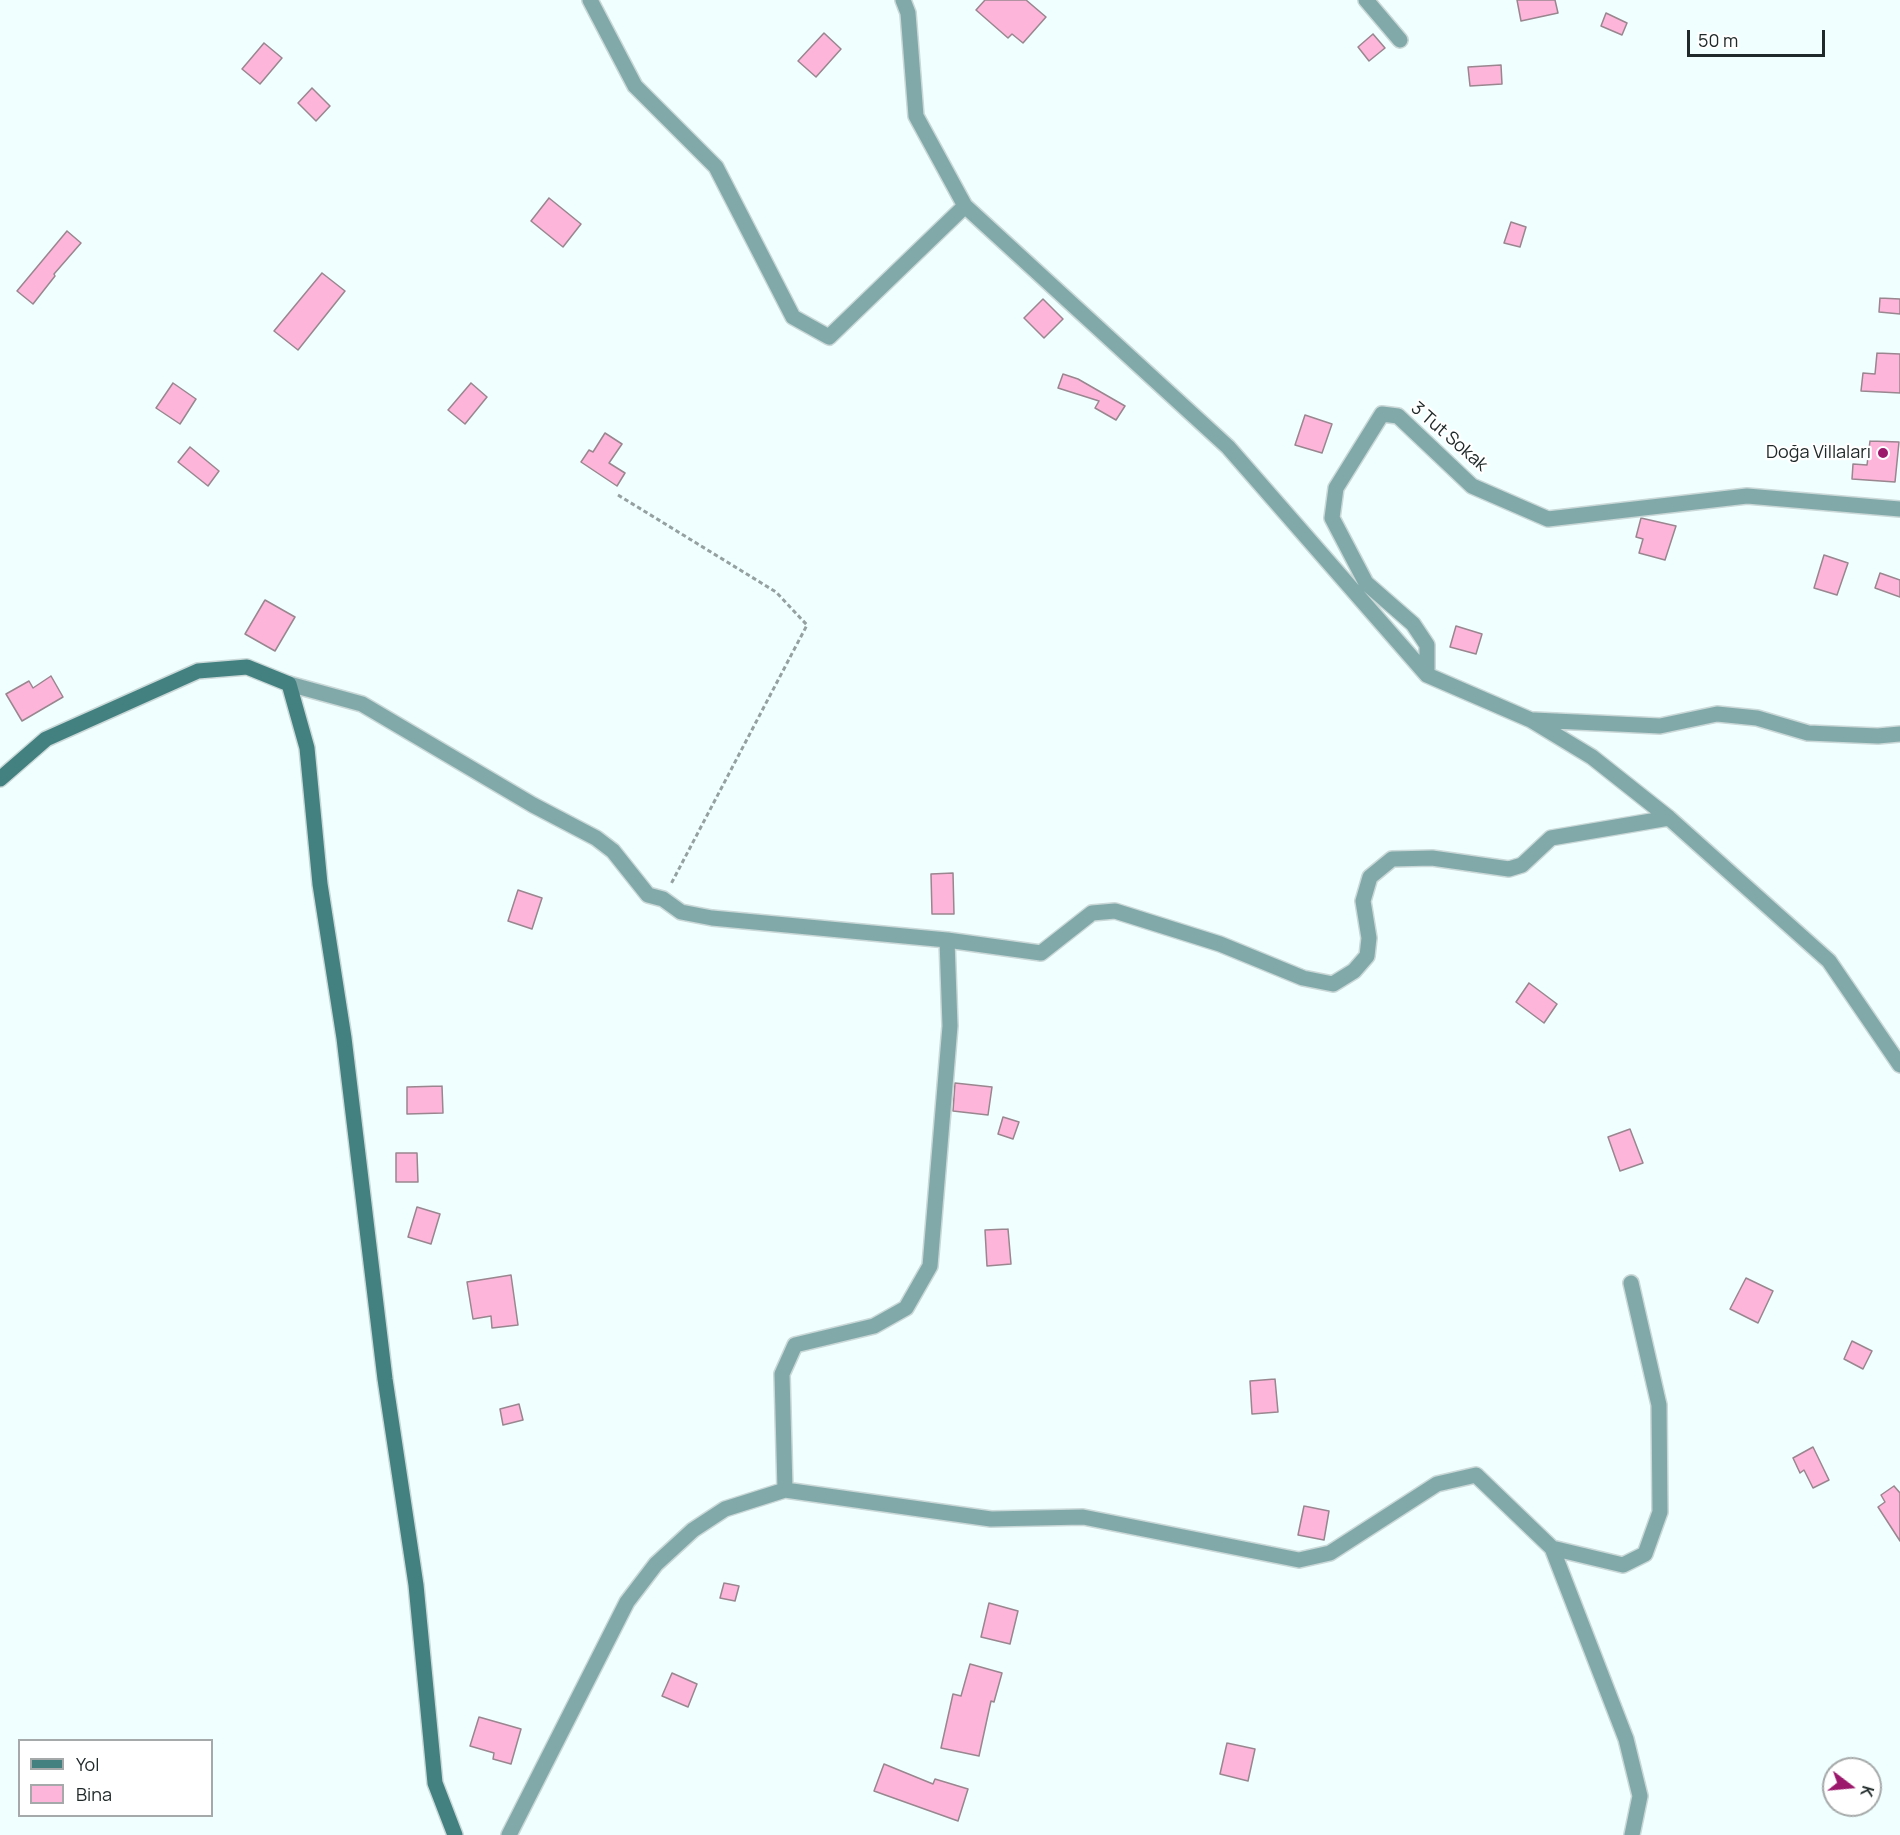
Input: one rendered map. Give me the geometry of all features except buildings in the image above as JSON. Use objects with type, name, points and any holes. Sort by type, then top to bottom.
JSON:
[{"type":"street","points":[[590,0],[635,86],[716,167],[793,317],[829,337],[964,206]]},
{"type":"street","points":[[903,0],[908,13],[916,116],[964,206],[1228,447],[1427,675],[1531,720],[1592,757],[1669,818],[1829,961],[1900,1065]]},
{"type":"street","points":[[1366,0],[1400,40]]},
{"type":"street","name":"3 Tut Sokak","points":[[1427,675],[1427,645],[1413,624],[1366,583],[1332,518],[1336,488],[1382,414],[1398,416],[1472,486],[1548,519],[1748,496],[1900,509]]},
{"type":"street","points":[[0,779],[45,739],[198,671],[247,667],[289,684],[362,704],[533,805],[596,838],[613,850],[648,895],[663,899],[681,912],[712,918],[947,940],[1041,953],[1092,914],[1115,911],[1220,944],[1303,978],[1333,984],[1354,971],[1367,956],[1369,938],[1363,901],[1370,877],[1392,859],[1432,858],[1509,869],[1522,865],[1551,838],[1669,818]]},
{"type":"street","points":[[289,684],[307,748],[320,884],[344,1038],[385,1379],[416,1585],[435,1783],[455,1835]]},
{"type":"street","points":[[1531,720],[1660,726],[1717,714],[1757,718],[1808,733],[1878,736],[1900,734]]},
{"type":"street","points":[[785,1490],[782,1374],[795,1345],[874,1326],[906,1308],[930,1266],[950,1026],[947,940]]},
{"type":"street","points":[[1552,1548],[1623,1565],[1645,1554],[1660,1512],[1659,1405],[1631,1283]]},
{"type":"street","points":[[509,1835],[627,1602],[656,1564],[693,1530],[724,1509],[785,1490],[991,1519],[1083,1517],[1299,1560],[1330,1553],[1437,1484],[1476,1475],[1552,1548],[1626,1739],[1640,1796],[1632,1835]]},
{"type":"path","points":[[618,495],[776,592],[807,625],[691,841],[663,899]]},
{"type":"place","name":"Doğa Villaları","points":[[1883,453]]}]
